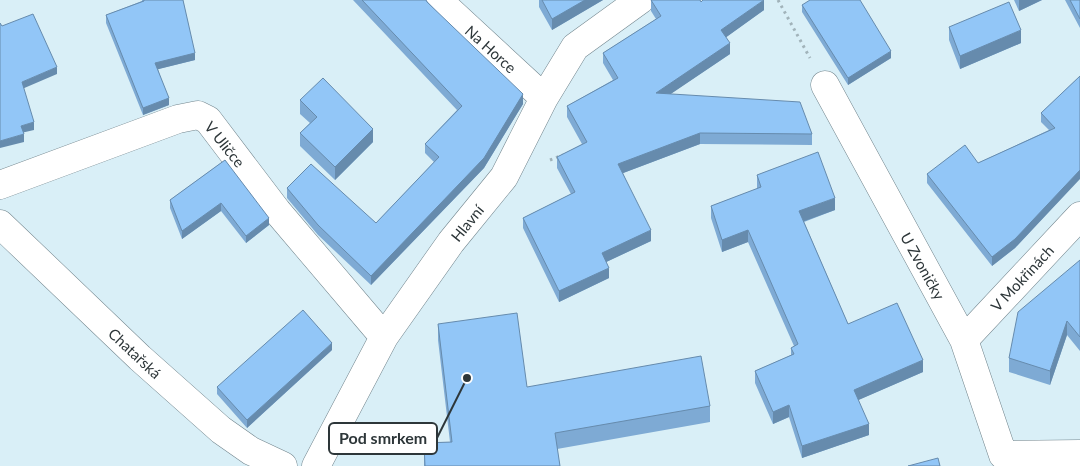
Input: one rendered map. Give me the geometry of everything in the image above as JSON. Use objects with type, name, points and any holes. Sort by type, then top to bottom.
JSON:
[{"type":"street","name":"Na Horce","points":[[438,0],[544,98]]},
{"type":"street","name":"Hlavní","points":[[316,466],[384,337],[451,242],[504,177],[544,98],[575,47],[640,0]]},
{"type":"street","name":"U Zvoničky","points":[[825,85],[964,340],[1002,460]]},
{"type":"street","name":"V Uličce","points":[[0,185],[178,119],[198,115],[208,120],[277,211],[384,337]]},
{"type":"street","name":"V Mokřinách","points":[[964,340],[1080,216]]},
{"type":"street","name":"Chatařská","points":[[0,224],[140,358],[222,430],[251,451],[283,466]]},
{"type":"street","points":[[1002,460],[1080,454]]},
{"type":"path","points":[[778,0],[825,85]]},
{"type":"path","points":[[504,177],[566,154]]},
{"type":"building","points":[[144,0],[183,0],[195,53],[155,63],[169,98],[143,108],[106,15]]},
{"type":"building","points":[[362,0],[426,0],[523,94],[484,158],[371,276],[318,225],[287,188],[311,164],[376,223],[439,157],[425,144],[462,106]]},
{"type":"building","points":[[542,0],[585,0],[552,19]]},
{"type":"building","points":[[651,0],[700,0],[701,2],[703,0],[764,0],[721,30],[730,43],[656,93],[800,102],[812,134],[700,133],[618,164],[651,230],[602,253],[609,268],[559,291],[523,218],[575,192],[557,157],[587,142],[567,106],[618,78],[603,53],[661,16]]},
{"type":"building","points":[[810,0],[860,0],[891,51],[848,78],[802,5]]},
{"type":"building","points":[[1070,0],[1080,0],[1080,19]]},
{"type":"building","points":[[1009,2],[1021,30],[960,56],[949,27]]},
{"type":"building","points":[[33,14],[57,67],[22,82],[34,122],[21,126],[24,134],[0,141],[0,23],[2,26]]},
{"type":"building","points":[[1080,76],[1080,170],[1015,239],[992,257],[927,174],[965,145],[978,163],[1055,128],[1041,113]]},
{"type":"building","points":[[323,78],[373,129],[335,167],[300,133],[317,117],[300,100]]},
{"type":"building","points":[[818,152],[835,198],[799,211],[848,324],[897,303],[923,360],[854,390],[869,424],[802,446],[789,405],[773,412],[755,371],[794,354],[791,348],[798,344],[748,230],[722,240],[711,206],[761,187],[757,175]]},
{"type":"building","points":[[225,160],[269,218],[246,236],[221,203],[182,231],[170,200]]},
{"type":"building","points":[[1080,260],[1080,337],[1067,321],[1050,371],[1009,358],[1018,312]]},
{"type":"building","points":[[303,310],[332,343],[247,420],[217,387]]},
{"type":"building","points":[[517,313],[527,387],[701,356],[710,406],[555,433],[560,466],[425,466],[424,443],[452,442],[438,324]]},
{"type":"building","points":[[938,458],[940,466],[908,466]]},
{"type":"place","name":"Pod smrkem","points":[[467,378]]}]
